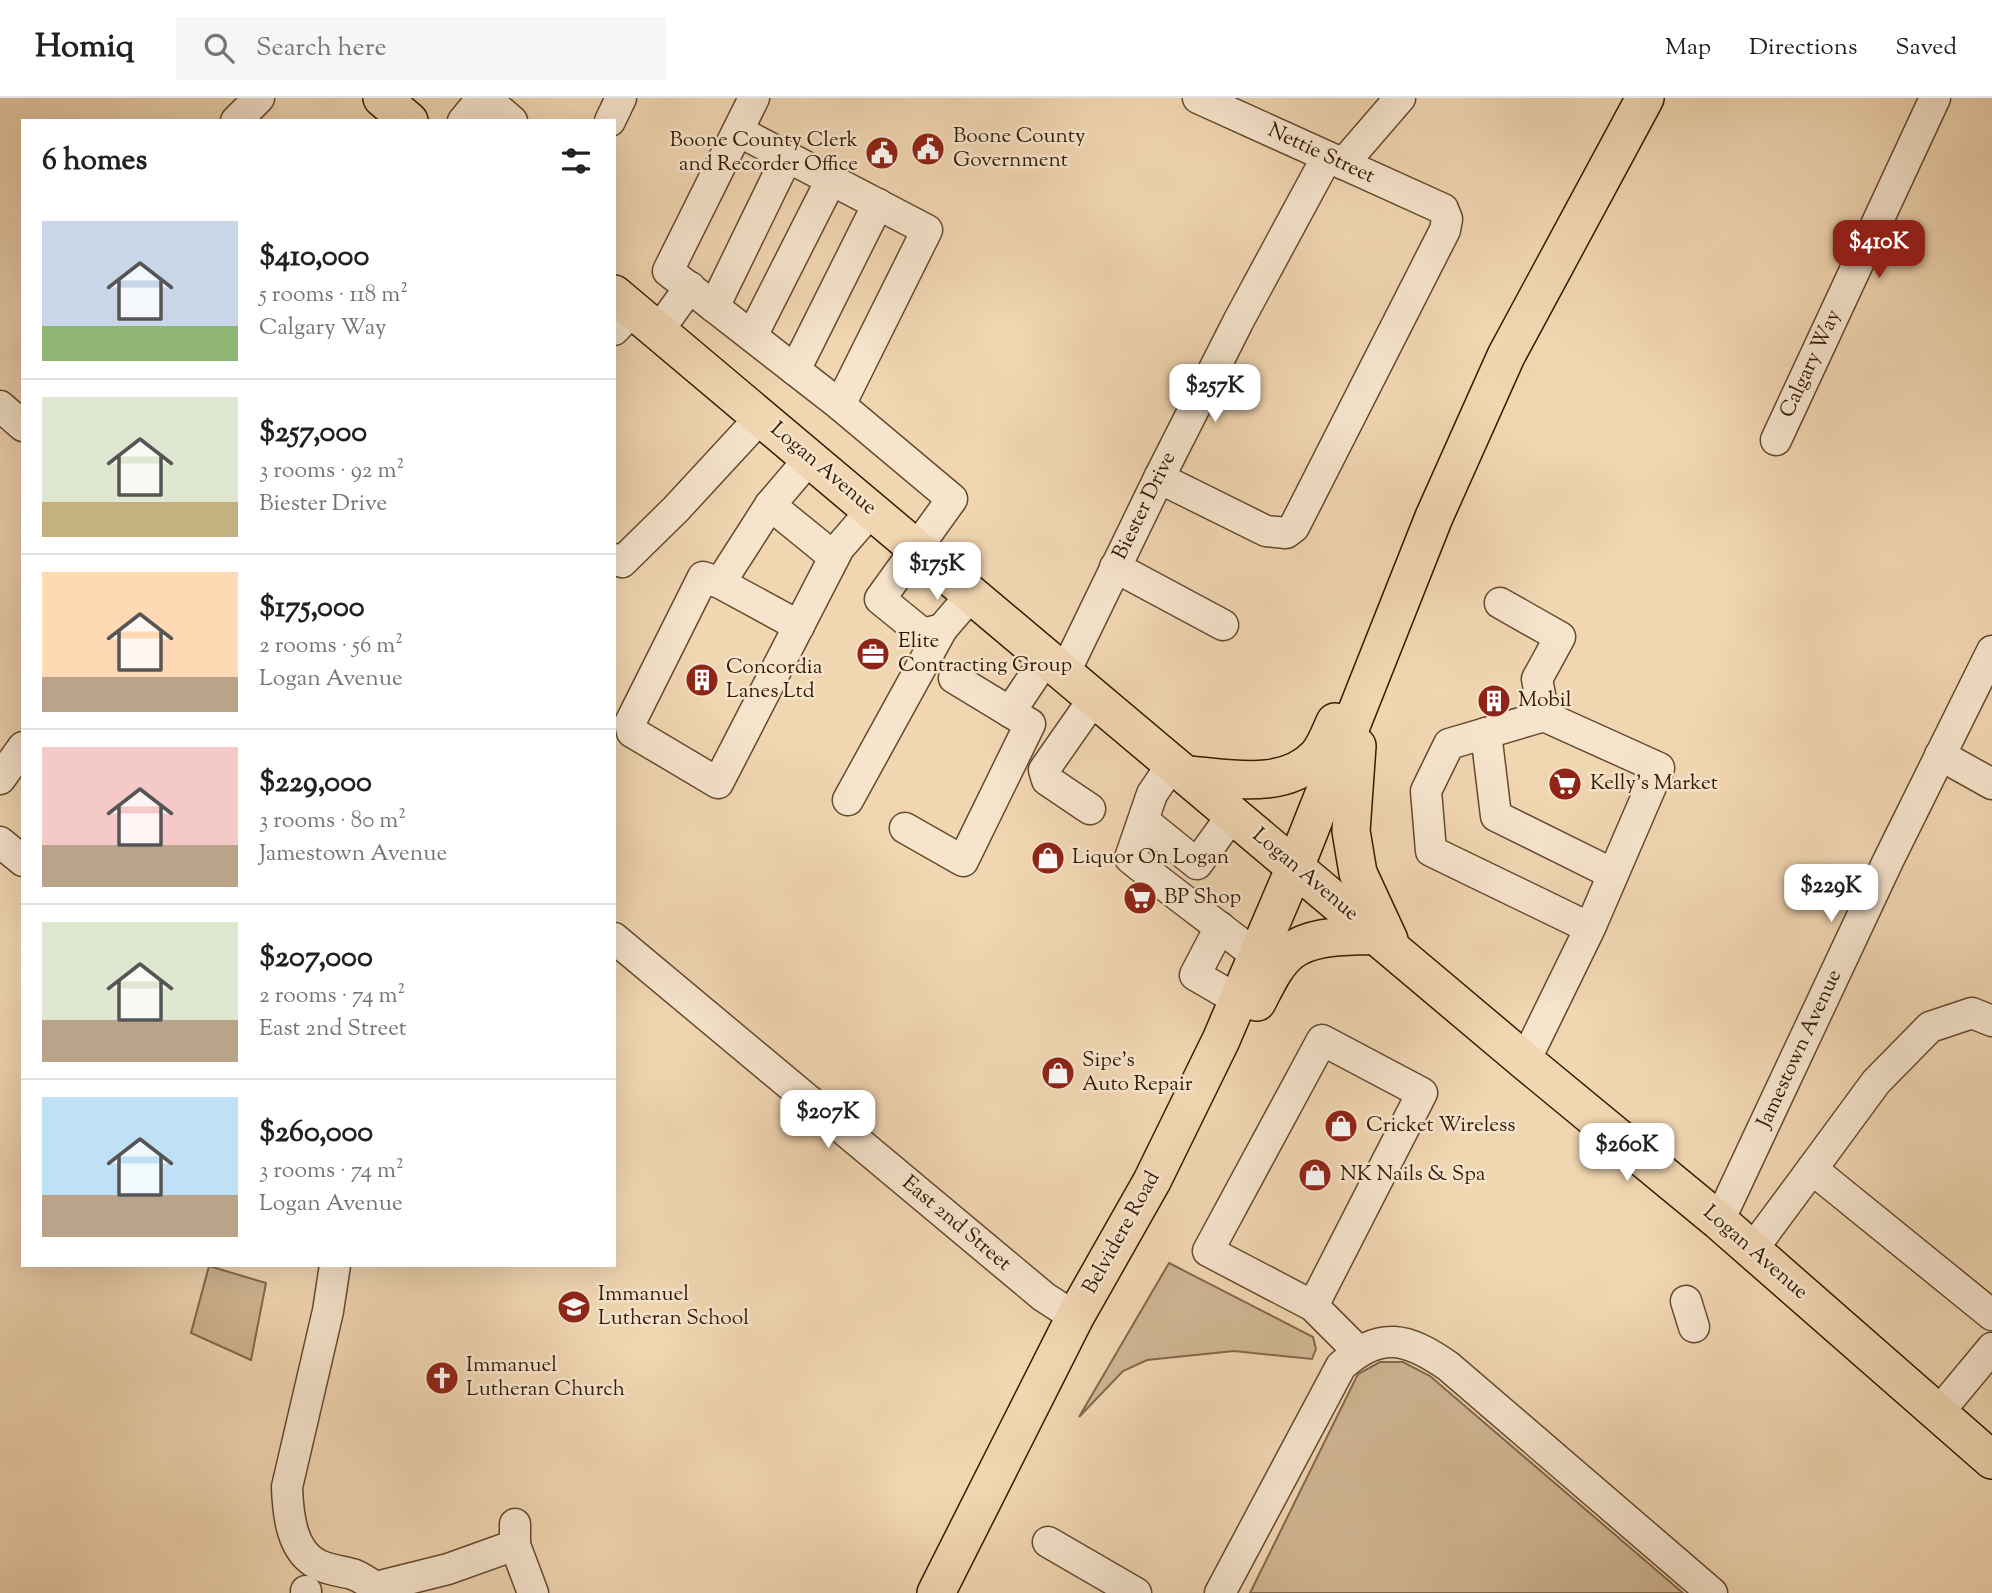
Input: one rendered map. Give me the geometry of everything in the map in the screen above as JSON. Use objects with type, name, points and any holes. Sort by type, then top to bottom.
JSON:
[{"type":"main road","points":[[382,98],[407,119]]},
{"type":"main road","points":[[1295,867],[1434,517],[1506,356],[1647,98]]},
{"type":"main road","points":[[1295,867],[1357,746],[1647,98]]},
{"type":"main road","name":"Logan Avenue","points":[[630,316],[761,417],[917,547],[1718,1221],[1992,1460]]},
{"type":"main road","points":[[1180,769],[1270,781],[1301,768],[1318,755],[1353,688],[1378,657]]},
{"type":"main road","points":[[1197,1089],[1231,1049],[1273,972],[1291,951],[1319,939],[1385,943],[1358,873],[1351,831],[1357,746]]},
{"type":"main road","name":"Belvidere Road","points":[[936,1593],[1075,1317],[1152,1181],[1238,1000],[1295,867]]},
{"type":"street","points":[[238,119],[259,98]]},
{"type":"street","points":[[611,119],[621,98]]},
{"type":"street","points":[[630,316],[679,279],[738,131],[754,98]]},
{"type":"street","name":"Nettie Street","points":[[1159,478],[1266,531],[1286,533],[1294,527],[1303,515],[1445,230],[1447,219],[1443,209],[1198,98]]},
{"type":"street","name":"Biester Drive","points":[[1010,712],[1056,664],[1115,567],[1240,320],[1335,161],[1400,98]]},
{"type":"street","name":"Calgary Way","points":[[1776,440],[1936,98]]},
{"type":"street","points":[[465,119],[483,103],[497,108],[510,119]]},
{"type":"street","points":[[738,131],[927,230],[840,405]]},
{"type":"street","points":[[714,307],[787,157]]},
{"type":"street","points":[[752,336],[831,180]]},
{"type":"street","points":[[795,370],[878,204]]},
{"type":"street","points":[[679,279],[840,405],[952,499],[880,599],[923,634],[942,629]]},
{"type":"street","points":[[0,406],[21,424]]},
{"type":"street","points":[[616,560],[622,562],[676,509],[761,417]]},
{"type":"street","points":[[720,583],[770,505],[810,458]]},
{"type":"street","points":[[770,505],[834,557]]},
{"type":"street","points":[[799,626],[720,583],[703,577],[630,723],[632,732],[718,783],[799,626],[834,557],[839,548],[872,510]]},
{"type":"street","points":[[1115,567],[1223,625]]},
{"type":"street","points":[[848,800],[942,629],[972,594]]},
{"type":"street","points":[[1500,603],[1560,637],[1537,680],[1544,716]]},
{"type":"street","name":"Jamestown Avenue","points":[[1718,1221],[1888,861],[1992,651]]},
{"type":"street","points":[[905,828],[963,860],[1030,724],[954,678]]},
{"type":"street","points":[[1090,809],[1047,780],[1044,770],[1095,697]]},
{"type":"street","points":[[1525,1061],[1590,928],[1659,768],[1544,716],[1448,744],[1426,791],[1431,851],[1590,928]]},
{"type":"street","points":[[1486,733],[1496,816],[1613,874]]},
{"type":"street","points":[[0,779],[21,750]]},
{"type":"street","points":[[1940,755],[1992,784]]},
{"type":"street","points":[[1180,769],[1152,794],[1130,858],[1191,908],[1220,926],[1257,956]]},
{"type":"street","points":[[1197,864],[1233,814]]},
{"type":"street","points":[[1144,821],[1197,864],[1201,888],[1191,908]]},
{"type":"street","points":[[0,842],[21,859]]},
{"type":"street","points":[[1220,926],[1195,975],[1238,1000]]},
{"type":"street","name":"East 2nd Street","points":[[616,940],[1033,1288],[1075,1317]]},
{"type":"street","points":[[1752,1250],[1876,1082],[1930,1027],[1972,1013],[1992,1021]]},
{"type":"street","points":[[1312,1306],[1422,1093],[1322,1040],[1208,1251],[1312,1306],[1359,1352]]},
{"type":"street","points":[[1812,1169],[1992,1315]]},
{"type":"street","points":[[335,1267],[328,1311],[287,1487],[288,1513],[293,1535],[304,1552],[317,1564],[353,1574],[376,1587],[448,1569],[515,1535],[533,1593]]},
{"type":"street","points":[[1220,1593],[1341,1366],[1370,1346],[1390,1341],[1424,1349],[1448,1366],[1712,1593]]},
{"type":"street","points":[[1938,1413],[1992,1348]]},
{"type":"street","points":[[1048,1542],[1136,1593]]},
{"type":"shaded area","points":[[1169,1263],[1313,1337],[1316,1349],[1312,1359],[1234,1351],[1147,1360],[1123,1371],[1079,1417]]},
{"type":"shaded area","points":[[209,1267],[266,1283],[251,1360],[191,1333]]},
{"type":"shaded area","points":[[1380,1362],[1403,1362],[1430,1376],[1683,1593],[1250,1593],[1358,1374]]},
{"type":"place","name":"Boone County Government","points":[[928,149]]},
{"type":"place","name":"Boone County Clerk and Recorder Office","points":[[882,153]]},
{"type":"place","name":"Elite Contracting Group","points":[[873,654]]},
{"type":"place","name":"Concordia Lanes Ltd","points":[[702,680]]},
{"type":"place","name":"Mobil","points":[[1494,701]]},
{"type":"place","name":"Kelly's Market","points":[[1565,784]]},
{"type":"place","name":"Liquor On Logan","points":[[1048,858]]},
{"type":"place","name":"BP Shop","points":[[1140,898]]},
{"type":"place","name":"Sipe's Auto Repair","points":[[1058,1073]]},
{"type":"place","name":"Cricket Wireless","points":[[1341,1126]]},
{"type":"place","name":"NK Nails & Spa","points":[[1315,1175]]},
{"type":"place","name":"Immanuel Lutheran School","points":[[574,1307]]},
{"type":"place","name":"Immanuel Lutheran Church","points":[[442,1378]]}]
